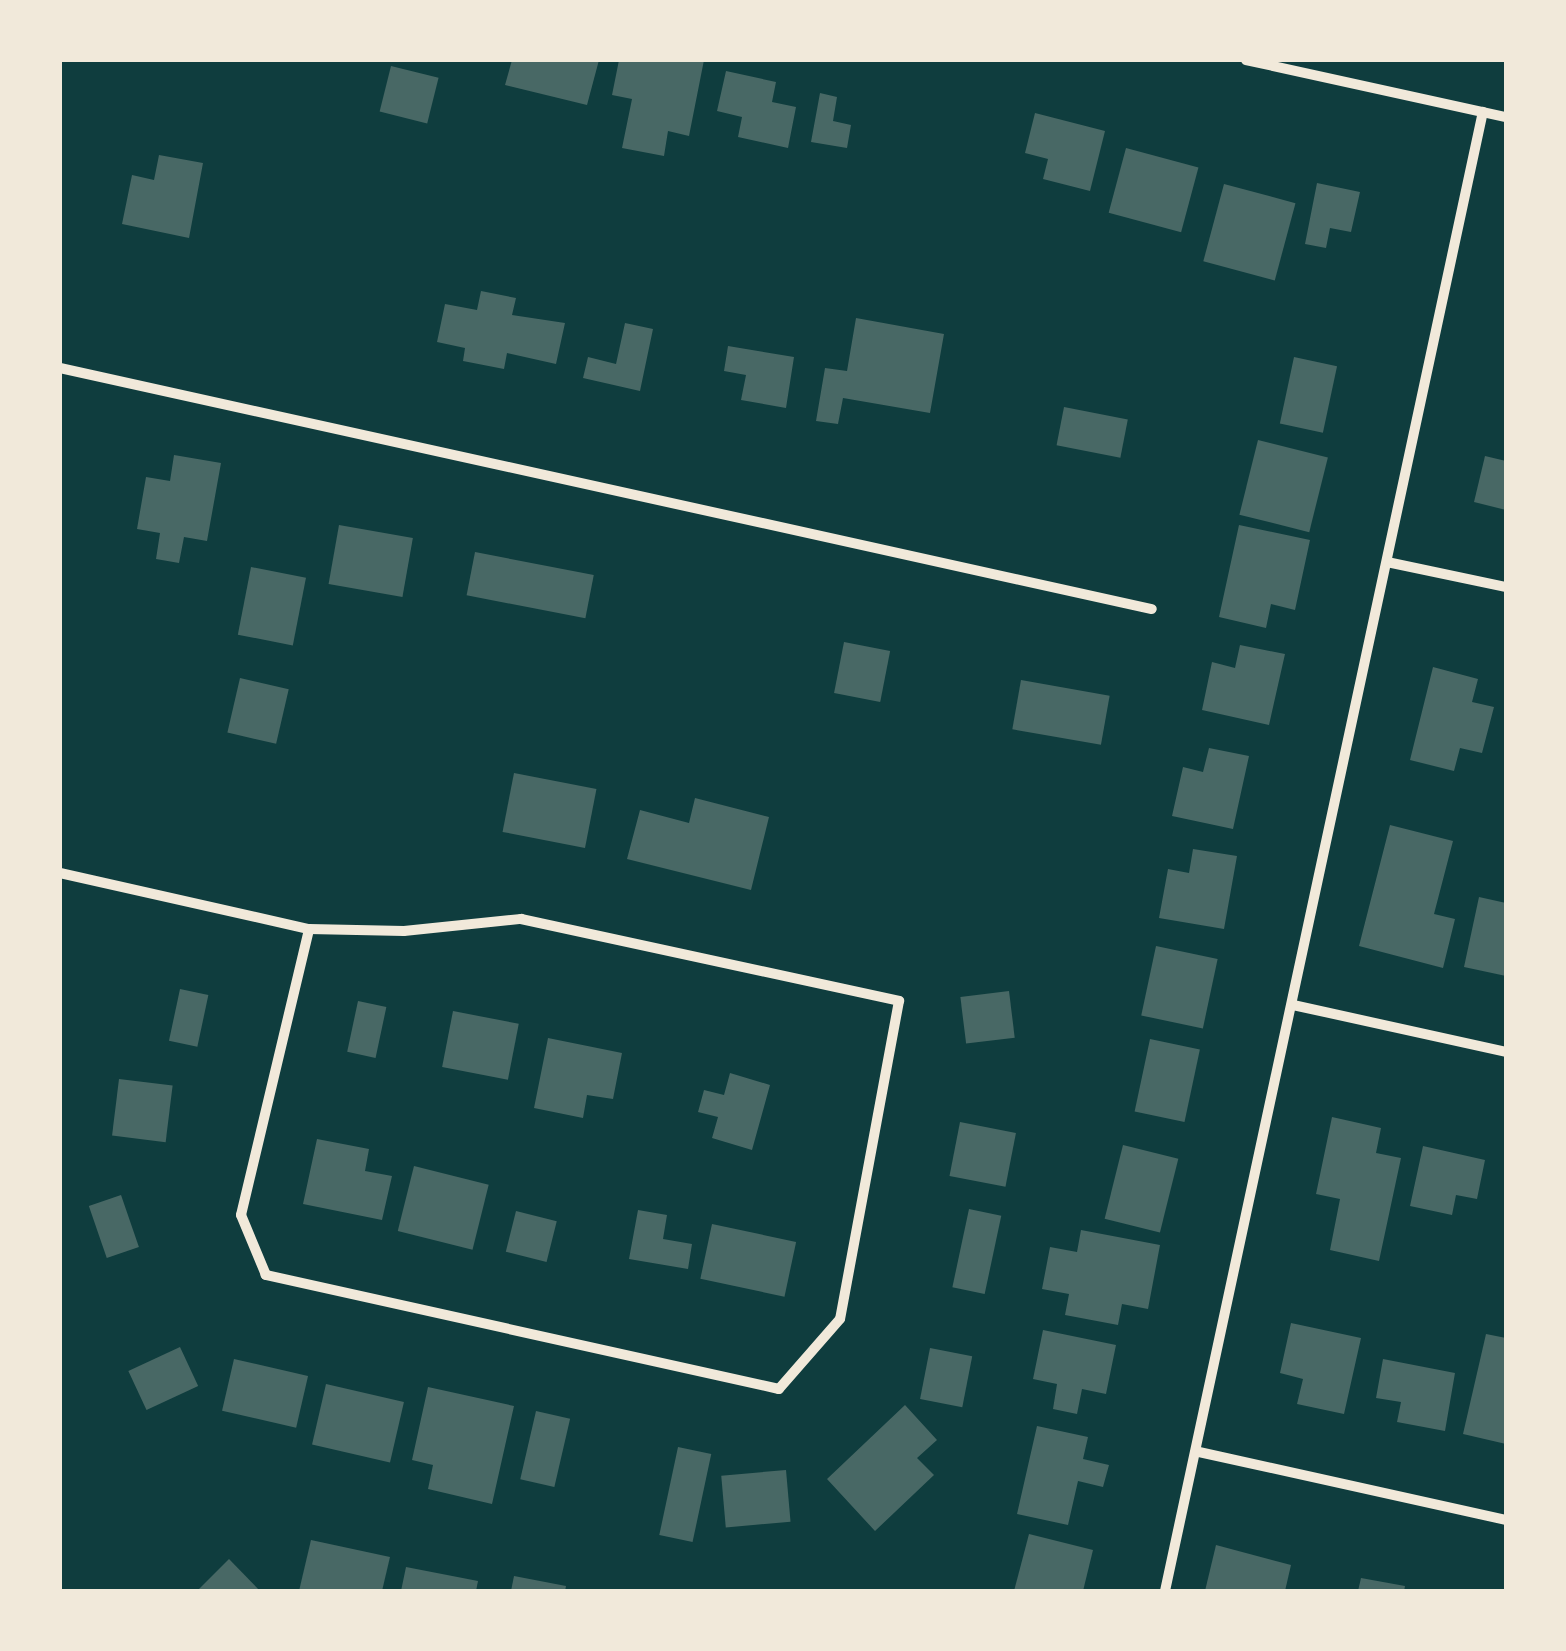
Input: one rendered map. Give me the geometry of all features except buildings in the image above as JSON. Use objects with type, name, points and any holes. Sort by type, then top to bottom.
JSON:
[{"type":"street","points":[[1246,60],[1506,117]]},
{"type":"street","points":[[1165,1591],[1198,1452],[1482,112]]},
{"type":"street","points":[[60,368],[1152,609]]},
{"type":"street","points":[[1388,562],[1506,588]]},
{"type":"street","points":[[60,874],[309,928],[404,931],[521,919],[899,1001],[840,1319],[779,1389],[266,1275],[240,1215],[309,928]]},
{"type":"street","points":[[1293,1005],[1506,1052]]},
{"type":"street","points":[[1198,1452],[1506,1520]]}]
